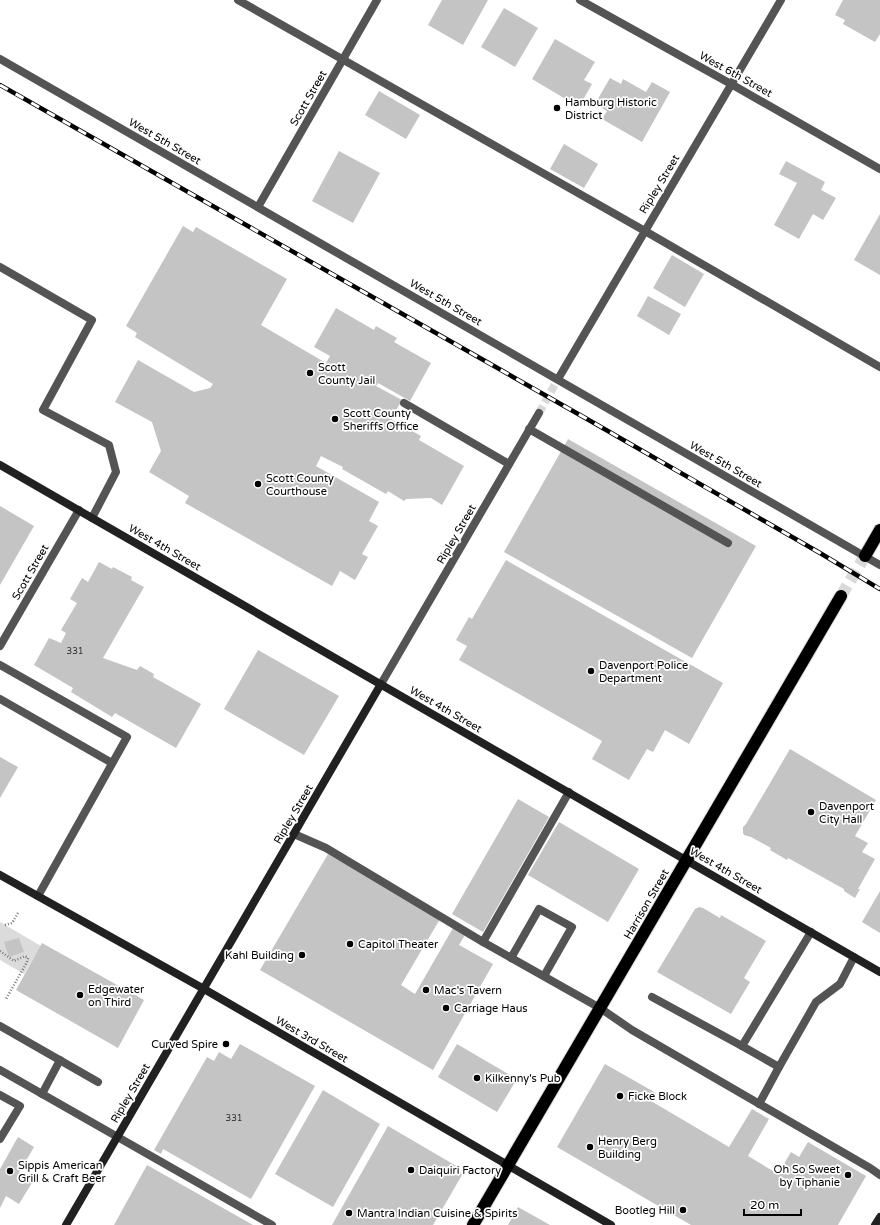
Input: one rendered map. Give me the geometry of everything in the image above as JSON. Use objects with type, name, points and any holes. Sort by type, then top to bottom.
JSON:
[{"type":"highway","points":[[865,556],[880,530]]},
{"type":"highway","name":"Harrison Street","points":[[473,1225],[841,596]]},
{"type":"street","points":[[238,0],[880,366]]},
{"type":"street","name":"Scott Street","points":[[258,207],[377,0]]},
{"type":"street","name":"West 6th Street","points":[[580,0],[880,169]]},
{"type":"street","name":"Ripley Street","points":[[558,379],[781,0]]},
{"type":"street","name":"West 5th Street","points":[[0,59],[880,565]]},
{"type":"street","points":[[0,267],[92,320],[43,410],[109,445],[116,472],[92,518]]},
{"type":"street","points":[[404,403],[509,464]]},
{"type":"street","name":"Ripley Street","points":[[66,1225],[538,413]]},
{"type":"street","points":[[529,429],[728,543]]},
{"type":"street","name":"West 4th Street","points":[[0,465],[880,972]]},
{"type":"street","name":"Scott Street","points":[[0,646],[79,510]]},
{"type":"street","points":[[0,665],[127,737],[38,896]]},
{"type":"street","points":[[0,699],[112,763]]},
{"type":"street","points":[[484,942],[569,792]]},
{"type":"street","points":[[294,834],[326,848],[511,958],[600,1008],[632,1030],[880,1175]]},
{"type":"street","name":"West 3rd Street","points":[[0,875],[204,989],[611,1225]]},
{"type":"street","points":[[511,958],[539,909],[572,927],[544,976]]},
{"type":"street","points":[[742,1046],[811,932]]},
{"type":"street","points":[[759,1104],[778,1067],[816,1002],[840,984],[854,957]]},
{"type":"street","points":[[652,997],[778,1067]]},
{"type":"street","points":[[0,1026],[98,1082]]},
{"type":"street","points":[[42,1094],[60,1060]]},
{"type":"street","points":[[0,1070],[272,1225]]},
{"type":"street","points":[[0,1095],[20,1106],[0,1139]]},
{"type":"street","points":[[875,1225],[880,1217]]},
{"type":"path","points":[[5,925],[12,923],[18,913]]},
{"type":"path","points":[[0,951],[14,961],[25,956],[28,958],[6,999]]},
{"type":"shaded area","points":[[0,922],[41,946],[24,974],[0,960]]},
{"type":"building","points":[[442,0],[488,0],[463,45],[428,25]]},
{"type":"building","points":[[843,0],[880,0],[880,34],[875,42],[843,24],[845,20],[835,15]]},
{"type":"building","points":[[504,8],[538,28],[515,67],[481,47]]},
{"type":"building","points":[[555,39],[595,62],[584,80],[592,84],[579,107],[532,79]]},
{"type":"building","points":[[610,78],[621,84],[623,79],[646,92],[652,82],[670,92],[642,142],[602,119],[607,111],[595,104]]},
{"type":"building","points":[[379,91],[420,115],[406,139],[365,115]]},
{"type":"building","points":[[564,144],[598,164],[584,188],[550,169]]},
{"type":"building","points":[[339,151],[380,173],[353,223],[312,201]]},
{"type":"building","points":[[786,161],[825,182],[821,190],[836,198],[823,220],[813,214],[799,239],[774,225],[797,183],[779,174]]},
{"type":"building","points":[[880,214],[880,275],[854,260]]},
{"type":"building","points":[[183,226],[193,232],[196,227],[287,279],[261,325],[326,363],[330,356],[314,347],[336,308],[374,330],[376,326],[397,338],[394,342],[431,363],[410,401],[378,383],[376,386],[402,400],[391,419],[421,436],[419,440],[464,466],[442,505],[431,498],[406,499],[404,501],[388,491],[386,494],[342,469],[343,467],[321,456],[316,466],[379,502],[369,521],[378,526],[362,554],[368,557],[355,580],[340,571],[332,586],[185,503],[189,496],[149,472],[161,451],[152,422],[115,402],[138,360],[194,392],[210,388],[213,384],[135,337],[137,333],[126,326]]},
{"type":"building","points":[[672,255],[704,274],[685,307],[653,288]]},
{"type":"building","points":[[648,296],[681,314],[669,335],[637,316]]},
{"type":"building","points":[[568,439],[756,546],[692,658],[504,552]]},
{"type":"building","points":[[0,506],[34,526],[0,585]]},
{"type":"building","name":"Davenport Police Department","points":[[506,560],[723,683],[689,744],[665,730],[653,752],[647,749],[629,780],[592,759],[602,741],[459,660],[467,646],[456,640],[469,617],[472,619]]},
{"type":"building","points":[[99,562],[112,569],[113,567],[132,577],[131,580],[144,587],[103,658],[137,670],[140,666],[154,674],[153,677],[201,704],[176,748],[115,713],[112,717],[71,692],[73,688],[34,665],[49,638],[61,643],[66,633],[61,630],[77,603],[70,599],[82,578],[88,582]]},
{"type":"building","points":[[258,650],[339,696],[304,755],[224,709]]},
{"type":"building","name":"Davenport City Hall","points":[[790,749],[876,800],[855,836],[868,843],[862,852],[875,859],[858,889],[860,889],[855,898],[844,891],[844,889],[788,858],[787,860],[770,850],[771,848],[751,837],[744,835],[743,833],[743,827]]},
{"type":"building","points":[[0,757],[18,767],[0,798]]},
{"type":"building","points":[[518,799],[549,817],[483,932],[452,914]]},
{"type":"building","points":[[559,822],[639,869],[608,922],[528,875]]},
{"type":"building","name":"Capitol Theater","points":[[328,854],[440,919],[401,985],[415,994],[453,928],[465,935],[459,945],[493,964],[433,1070],[260,970]]},
{"type":"building","points":[[880,891],[880,933],[862,922]]},
{"type":"building","points":[[699,907],[720,918],[721,915],[766,941],[744,978],[750,982],[731,1014],[657,972],[695,909]]},
{"type":"building","points":[[19,938],[24,952],[9,957],[4,942]]},
{"type":"building","name":"Edgewater on Third","points":[[42,943],[144,1000],[118,1048],[16,990]]},
{"type":"building","points":[[240,1044],[315,1086],[251,1199],[163,1149],[161,1154],[154,1150],[207,1057],[214,1061],[219,1052],[231,1059]]},
{"type":"building","name":"Kilkenny's Pub","points":[[457,1044],[517,1079],[497,1112],[438,1077]]},
{"type":"building","points":[[605,1064],[656,1093],[651,1101],[729,1147],[752,1109],[769,1119],[748,1156],[778,1174],[791,1152],[799,1157],[808,1142],[866,1176],[838,1225],[691,1225],[557,1147]]},
{"type":"building","points":[[323,1090],[380,1124],[333,1207],[275,1174]]},
{"type":"building","name":"Daiquiri Factory","points":[[388,1126],[458,1167],[462,1175],[433,1225],[332,1225]]},
{"type":"building","name":"Sippis American Grill & Craft Beer","points":[[18,1137],[34,1147],[19,1173],[33,1181],[19,1204],[6,1196],[0,1208],[0,1169]]},
{"type":"building","points":[[147,1165],[253,1225],[114,1225]]},
{"type":"building","points":[[518,1207],[550,1225],[508,1225]]},
{"type":"tunnel","points":[[539,413],[558,379]]},
{"type":"tunnel","points":[[841,596],[865,556]]},
{"type":"railway","points":[[0,85],[587,419],[880,589]]},
{"type":"place","name":"Hamburg Historic District","points":[[557,108]]},
{"type":"place","name":"Scott County Jail","points":[[310,373]]},
{"type":"place","name":"Scott County Sheriffs Office","points":[[335,419]]},
{"type":"place","name":"Scott County Courthouse","points":[[258,484]]},
{"type":"place","name":"Davenport Police Department","points":[[591,671]]},
{"type":"place","name":"Davenport City Hall","points":[[811,812]]},
{"type":"place","name":"Capitol Theater","points":[[350,944]]},
{"type":"place","name":"Kahl Building","points":[[302,955]]},
{"type":"place","name":"Mac's Tavern","points":[[426,990]]},
{"type":"place","name":"Edgewater on Third","points":[[80,995]]},
{"type":"place","name":"Carriage Haus","points":[[446,1008]]},
{"type":"place","name":"Curved Spire","points":[[226,1044]]},
{"type":"place","name":"Kilkenny's Pub","points":[[477,1078]]},
{"type":"place","name":"Ficke Block","points":[[620,1096]]},
{"type":"place","name":"Henry Berg Building","points":[[590,1147]]},
{"type":"place","name":"Daiquiri Factory","points":[[411,1170]]},
{"type":"place","name":"Sippis American Grill & Craft Beer","points":[[10,1171]]},
{"type":"place","name":"Oh So Sweet by Tiphanie","points":[[848,1175]]},
{"type":"place","name":"Bootleg Hill","points":[[683,1210]]},
{"type":"place","name":"Mantra Indian Cuisine & Spirits","points":[[349,1213]]}]
